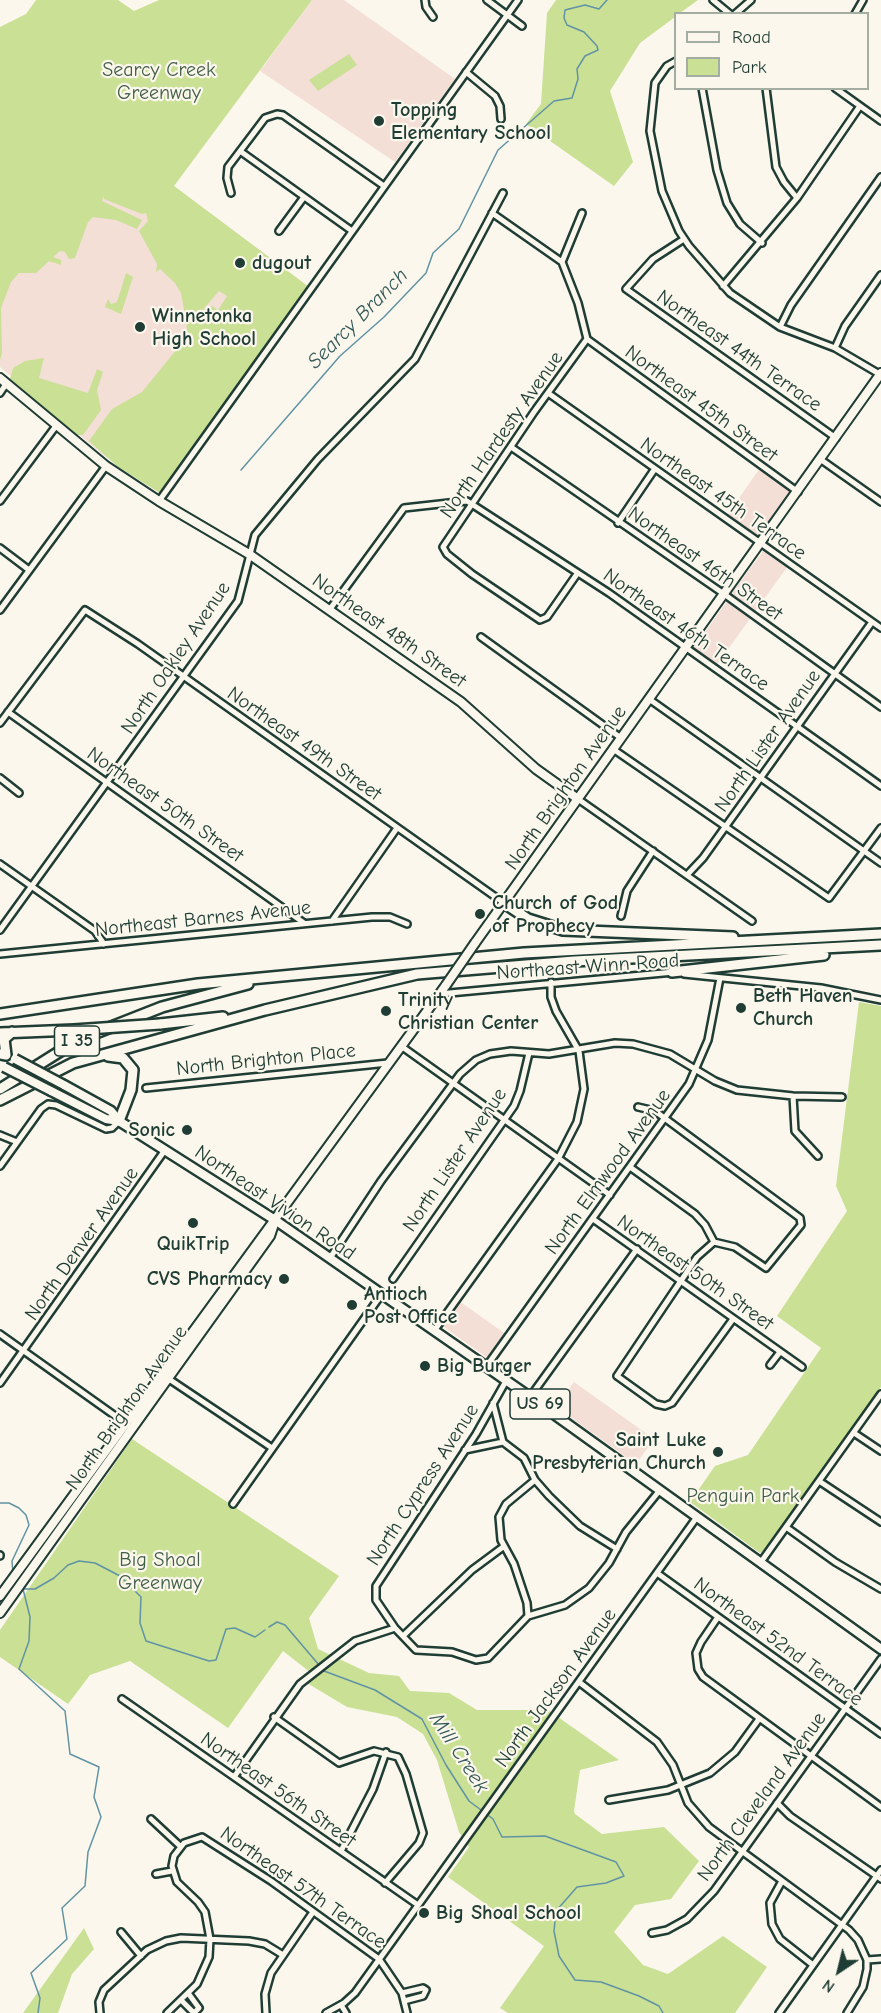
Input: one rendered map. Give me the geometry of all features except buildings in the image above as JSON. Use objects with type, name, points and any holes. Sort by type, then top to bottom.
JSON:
[{"type":"highway","points":[[504,903],[534,922],[563,930],[774,940]]},
{"type":"highway","name":"I 35","points":[[0,1089],[78,1040],[162,1007],[271,979],[524,953],[881,934]]},
{"type":"highway","points":[[672,972],[855,951],[877,946]]},
{"type":"highway","name":"I 35","points":[[0,1100],[73,1063],[265,1010],[417,974],[574,961],[877,946]]},
{"type":"highway","points":[[0,1014],[189,985],[271,979]]},
{"type":"highway","points":[[0,1033],[207,1020],[265,1010]]},
{"type":"highway","points":[[5,1055],[4,1039],[12,1032]]},
{"type":"highway","points":[[100,1056],[123,1058],[133,1070],[132,1090],[119,1120]]},
{"type":"main road","name":"North Brighton Avenue","points":[[2,1593],[125,1422],[164,1375],[270,1236],[275,1220],[440,994],[881,374]]},
{"type":"main road","name":"Northeast 48th Street","points":[[3,381],[106,466],[159,501],[249,554],[461,702],[536,769],[578,798]]},
{"type":"main road","name":"Northeast Vivion Road","points":[[5,1055],[64,1084],[111,1111],[119,1120],[275,1220],[530,1397],[881,1649]]},
{"type":"main road","name":"Northeast Vivion Road","points":[[2,1066],[106,1119],[119,1120]]},
{"type":"main road","name":"North Brighton Avenue","points":[[0,1613],[132,1428],[164,1375]]},
{"type":"street","points":[[425,0],[426,7],[433,17]]},
{"type":"street","points":[[487,0],[522,26]]},
{"type":"street","points":[[159,501],[518,0]]},
{"type":"street","points":[[713,0],[728,12]]},
{"type":"street","points":[[737,12],[751,0]]},
{"type":"street","points":[[674,62],[667,66],[655,83],[650,131],[662,191],[684,239],[700,262],[723,286],[780,327],[835,348],[881,374]]},
{"type":"street","points":[[466,72],[495,96],[500,106],[501,119]]},
{"type":"street","points":[[702,90],[727,203],[740,224],[762,243]]},
{"type":"street","points":[[766,90],[776,167],[797,198]]},
{"type":"street","points":[[838,90],[881,121]]},
{"type":"street","points":[[723,286],[762,243],[797,198],[860,106]]},
{"type":"street","points":[[231,193],[226,172],[265,118],[280,114],[384,186]]},
{"type":"street","points":[[240,151],[352,231]]},
{"type":"street","points":[[780,327],[791,305],[881,177]]},
{"type":"street","name":"North Oakley Avenue","points":[[0,930],[238,601],[245,583],[249,554],[255,535],[318,459],[415,359],[503,193]]},
{"type":"street","points":[[279,231],[304,197]]},
{"type":"street","points":[[492,213],[562,262],[578,303],[587,339]]},
{"type":"street","points":[[562,262],[582,213]]},
{"type":"street","name":"Northeast 44th Terrace","points":[[684,239],[652,259],[626,289],[836,438]]},
{"type":"street","points":[[835,348],[845,326],[881,275]]},
{"type":"street","name":"North Hardesty Avenue","points":[[577,574],[544,621],[472,574],[444,549],[444,544],[587,339]]},
{"type":"street","name":"Northeast 45th Street","points":[[587,339],[798,492]]},
{"type":"street","points":[[0,393],[3,381]]},
{"type":"street","name":"Northeast 45th Terrace","points":[[548,393],[881,628]]},
{"type":"street","points":[[0,501],[56,426]]},
{"type":"street","name":"Northeast 46th Street","points":[[510,447],[724,594],[881,707]]},
{"type":"street","points":[[820,459],[881,502]]},
{"type":"street","points":[[0,609],[106,466]]},
{"type":"street","points":[[618,523],[654,470]]},
{"type":"street","points":[[330,609],[404,508],[458,501],[472,502]]},
{"type":"street","name":"Northeast 46th Terrace","points":[[472,502],[686,647],[881,786]]},
{"type":"street","points":[[0,548],[29,570]]},
{"type":"street","name":"Northeast 49th Street","points":[[8,712],[82,612],[86,610],[504,903]]},
{"type":"street","name":"North Lister Avenue","points":[[687,875],[703,858],[872,622]]},
{"type":"street","points":[[481,637],[621,738]]},
{"type":"street","points":[[649,699],[881,863]]},
{"type":"street","points":[[0,723],[8,712]]},
{"type":"street","name":"Northeast 50th Street","points":[[8,712],[304,923]]},
{"type":"street","points":[[614,749],[829,898],[881,828]]},
{"type":"street","points":[[0,778],[19,793]]},
{"type":"street","name":"Northeast 48th Street","points":[[578,798],[752,921]]},
{"type":"street","points":[[332,921],[397,828]]},
{"type":"street","points":[[621,916],[627,891],[653,851]]},
{"type":"street","points":[[0,864],[95,932],[104,944]]},
{"type":"street","name":"Northeast Barnes Avenue","points":[[0,954],[381,917],[407,924]]},
{"type":"street","name":"Northeast Winn Road","points":[[440,994],[672,972],[821,988],[881,1000]]},
{"type":"street","name":"North Elmwood Avenue","points":[[486,1367],[665,1119],[696,1070],[708,1040],[720,978]]},
{"type":"street","points":[[434,1331],[558,1159],[573,1131],[582,1104],[584,1089],[579,1051],[556,1011],[551,997],[551,982]]},
{"type":"street","points":[[330,1258],[381,1181],[454,1082],[469,1065],[490,1054],[512,1051],[563,1053],[615,1043],[646,1046],[670,1054],[737,1090],[793,1096],[842,1097]]},
{"type":"street","name":"Northeast 50th Street","points":[[401,1046],[610,1195]]},
{"type":"street","name":"North Lister Avenue","points":[[393,1279],[505,1120],[520,1091],[529,1053]]},
{"type":"street","name":"North Brighton Place","points":[[146,1088],[388,1063]]},
{"type":"street","points":[[793,1096],[795,1131],[818,1156]]},
{"type":"street","points":[[0,1166],[41,1109],[48,1104],[56,1104],[106,1129],[112,1128],[119,1120]]},
{"type":"street","points":[[630,1167],[695,1214],[705,1225],[714,1242],[735,1247],[766,1268],[801,1225],[800,1218],[665,1119],[655,1112],[638,1107]]},
{"type":"street","points":[[0,1135],[17,1142]]},
{"type":"street","name":"North Denver Avenue","points":[[0,1383],[165,1150]]},
{"type":"street","points":[[800,1218],[808,1216]]},
{"type":"street","name":"Northeast 50th Street","points":[[593,1219],[802,1367]]},
{"type":"street","points":[[714,1242],[701,1252],[680,1280],[661,1313],[615,1376],[656,1404],[665,1406],[672,1403],[733,1319]]},
{"type":"street","points":[[530,1397],[638,1250]]},
{"type":"street","points":[[233,1504],[381,1295]]},
{"type":"street","points":[[0,1334],[132,1428]]},
{"type":"street","name":"Northeast 50th Street","points":[[770,1365],[780,1352]]},
{"type":"street","points":[[164,1375],[272,1448]]},
{"type":"street","name":"North Cypress Avenue","points":[[506,1381],[465,1450],[376,1586],[376,1600],[395,1628],[419,1652],[452,1652],[482,1660],[488,1658],[528,1616]]},
{"type":"street","points":[[761,1562],[881,1394]]},
{"type":"street","points":[[493,1403],[503,1442],[524,1458],[535,1480],[580,1527],[617,1550]]},
{"type":"street","points":[[854,1432],[881,1450]]},
{"type":"street","points":[[465,1450],[503,1442]]},
{"type":"street","points":[[535,1480],[516,1494],[499,1517],[503,1547],[514,1564],[527,1603],[528,1616],[555,1610],[580,1595],[600,1575],[626,1532],[660,1490]]},
{"type":"street","points":[[819,1481],[881,1522]]},
{"type":"street","name":"North Jackson Avenue","points":[[326,2013],[341,2005],[355,1993],[697,1517]]},
{"type":"street","points":[[786,1527],[835,1562],[881,1589]]},
{"type":"street","points":[[404,1636],[472,1570],[503,1547]]},
{"type":"street","name":"Northeast 52nd Terrace","points":[[657,1574],[881,1734]]},
{"type":"street","points":[[718,1617],[698,1647],[696,1660],[703,1677],[881,1807]]},
{"type":"street","points":[[234,1777],[274,1717],[300,1684],[355,1641],[395,1628]]},
{"type":"street","name":"North Cleveland Avenue","points":[[652,1933],[674,1927],[692,1915],[714,1891],[881,1659]]},
{"type":"street","points":[[579,1682],[657,1742],[673,1765],[680,1786],[698,1817],[741,1853],[842,1925],[858,1940],[867,1960],[865,1982],[847,2013]]},
{"type":"street","name":"Northeast 56th Street","points":[[122,1699],[418,1905]]},
{"type":"street","points":[[274,1717],[339,1763],[367,1752],[386,1752],[398,1757],[423,1830],[419,1843],[385,1883]]},
{"type":"street","points":[[609,1800],[651,1794],[680,1786],[710,1773],[742,1744],[759,1719]]},
{"type":"street","points":[[341,1851],[373,1789],[386,1752]]},
{"type":"street","points":[[777,1803],[790,1816],[879,1878]]},
{"type":"street","points":[[151,1819],[180,1846],[174,1856],[172,1871],[181,1888],[198,1902],[205,1912],[210,1939],[204,1971],[188,1993],[167,2013]]},
{"type":"street","name":"Northeast 57th Terrace","points":[[180,1846],[191,1838],[207,1838],[379,1959],[402,1993],[407,2013]]},
{"type":"street","points":[[779,2013],[879,1878],[881,1870]]},
{"type":"street","points":[[156,1874],[172,1871]]},
{"type":"street","points":[[782,1881],[770,1903],[772,1924],[780,1939],[813,1965]]},
{"type":"street","points":[[266,2013],[264,2003],[267,1984],[283,1955],[313,1912]]},
{"type":"street","points":[[121,1932],[141,1956]]},
{"type":"street","points":[[100,2013],[99,2002],[104,1989],[141,1956],[166,1941],[210,1939],[255,1941],[283,1955]]},
{"type":"street","points":[[867,1960],[881,1959]]},
{"type":"street","points":[[402,1993],[423,1988],[426,1990],[423,1996],[404,2001]]},
{"type":"street","points":[[181,2000],[194,2013],[199,2008],[188,1993]]},
{"type":"street","points":[[341,2005],[346,2013]]},
{"type":"shaded area","name":"Topping Elementary School","points":[[312,0],[344,0],[455,79],[395,162],[260,71]]},
{"type":"shaded area","name":"Winnetonka High School","points":[[96,128],[309,287],[159,492],[103,455],[0,367],[0,270]]},
{"type":"shaded area","points":[[760,468],[790,492],[757,539],[726,517]]},
{"type":"shaded area","points":[[764,550],[788,566],[754,613],[731,594]]},
{"type":"shaded area","points":[[727,601],[752,616],[716,666],[693,649]]},
{"type":"shaded area","points":[[459,1301],[507,1335],[489,1359],[441,1325]]},
{"type":"shaded area","points":[[574,1382],[654,1439],[636,1464],[556,1407]]},
{"type":"green space","name":"Searcy Creek Greenway","points":[[36,0],[118,0],[134,11],[159,0],[312,0],[174,186],[309,287],[160,493],[118,467],[89,441],[112,409],[142,392],[177,349],[183,333],[184,349],[188,335],[186,323],[195,321],[205,309],[212,306],[218,310],[227,296],[219,291],[194,320],[186,320],[181,293],[175,283],[160,269],[156,272],[157,264],[139,231],[148,221],[146,213],[142,214],[104,199],[104,195],[102,201],[142,220],[137,229],[116,220],[93,217],[88,222],[75,258],[69,259],[65,252],[60,251],[53,257],[61,260],[61,265],[49,261],[36,273],[19,273],[11,282],[1,308],[2,353],[0,360],[0,27],[26,14]]},
{"type":"green space","points":[[556,0],[698,0],[681,12],[674,12],[674,18],[640,43],[610,91],[633,162],[614,186],[526,124],[541,104],[547,13]]},
{"type":"green space","points":[[349,54],[357,65],[318,91],[309,80]]},
{"type":"green space","points":[[126,273],[133,277],[121,314],[105,307],[108,299],[111,304],[117,302]]},
{"type":"green space","points":[[44,358],[39,378],[88,393],[97,369],[103,372],[97,390],[101,410],[83,435],[77,435],[10,379],[13,368],[25,361]]},
{"type":"green space","name":"Penguin Park","points":[[859,1002],[881,1006],[881,1387],[768,1548],[760,1553],[690,1502],[715,1466],[748,1455],[821,1348],[777,1316],[847,1211],[836,1186]]},
{"type":"green space","name":"Big Shoal Greenway","points":[[132,1439],[339,1576],[309,1618],[318,1649],[369,1673],[399,1676],[410,1691],[449,1693],[477,1710],[548,1710],[619,1760],[580,1770],[575,1814],[602,1834],[664,1827],[699,1861],[671,1899],[635,1905],[614,1932],[643,1965],[668,1974],[723,1936],[767,1967],[735,2013],[508,2013],[500,2008],[544,1946],[448,1877],[469,1847],[459,1832],[437,1760],[423,1734],[397,1717],[347,1707],[307,1683],[315,1676],[283,1651],[228,1728],[130,1661],[90,1675],[68,1704],[0,1657],[0,1630]]},
{"type":"green space","points":[[84,1928],[94,1949],[72,1974],[58,2013],[23,2013]]},
{"type":"waterway","name":"Searcy Branch","points":[[241,470],[340,356],[384,317],[426,273],[433,253],[459,229],[498,150],[554,101],[572,98],[578,79],[577,69],[585,56],[598,50],[584,32],[567,25],[564,18],[565,10],[585,5],[599,9],[607,0]]},
{"type":"waterway","name":"Mill Creek","points":[[0,1503],[9,1503],[19,1508],[26,1515],[29,1525],[12,1561],[13,1574]]},
{"type":"waterway","name":"Mill Creek","points":[[24,1589],[35,1589],[54,1578],[68,1565],[79,1561],[95,1563],[120,1576],[141,1597],[140,1623],[146,1641],[209,1661],[216,1660],[226,1629],[235,1628],[255,1637],[265,1630]]},
{"type":"waterway","points":[[23,1589],[30,1617],[29,1641],[19,1669],[65,1711],[70,1754],[99,1767],[94,1797],[101,1817],[88,1852],[85,1886],[62,1908],[67,1939],[31,1973],[40,1998],[38,2013]]},
{"type":"waterway","name":"Mill Creek","points":[[269,1627],[277,1622],[285,1625],[319,1665]]},
{"type":"waterway","name":"Mill Creek","points":[[324,1671],[375,1690],[422,1719],[446,1765],[469,1801],[493,1819],[502,1837],[545,1836],[616,1862],[624,1876],[606,1883],[577,1887],[556,1911],[554,1931],[559,1956],[575,1980],[601,1982],[639,1996],[659,2006],[663,2013]]},
{"type":"place","name":"Topping Elementary School","points":[[379,121]]},
{"type":"place","name":"dugout","points":[[240,263]]},
{"type":"place","name":"Winnetonka High School","points":[[140,327]]},
{"type":"place","name":"Church of God of Prophecy","points":[[480,914]]},
{"type":"place","name":"Beth Haven Church","points":[[741,1008]]},
{"type":"place","name":"Trinity Christian Center","points":[[386,1011]]},
{"type":"place","name":"Sonic","points":[[187,1130]]},
{"type":"place","name":"QuikTrip","points":[[193,1223]]},
{"type":"place","name":"CVS Pharmacy","points":[[284,1279]]},
{"type":"place","name":"Antioch Post Office","points":[[352,1305]]},
{"type":"place","name":"Big Burger","points":[[425,1366]]},
{"type":"place","name":"Saint Luke Presbyterian Church","points":[[718,1452]]},
{"type":"place","name":"Big Shoal School","points":[[424,1913]]}]
